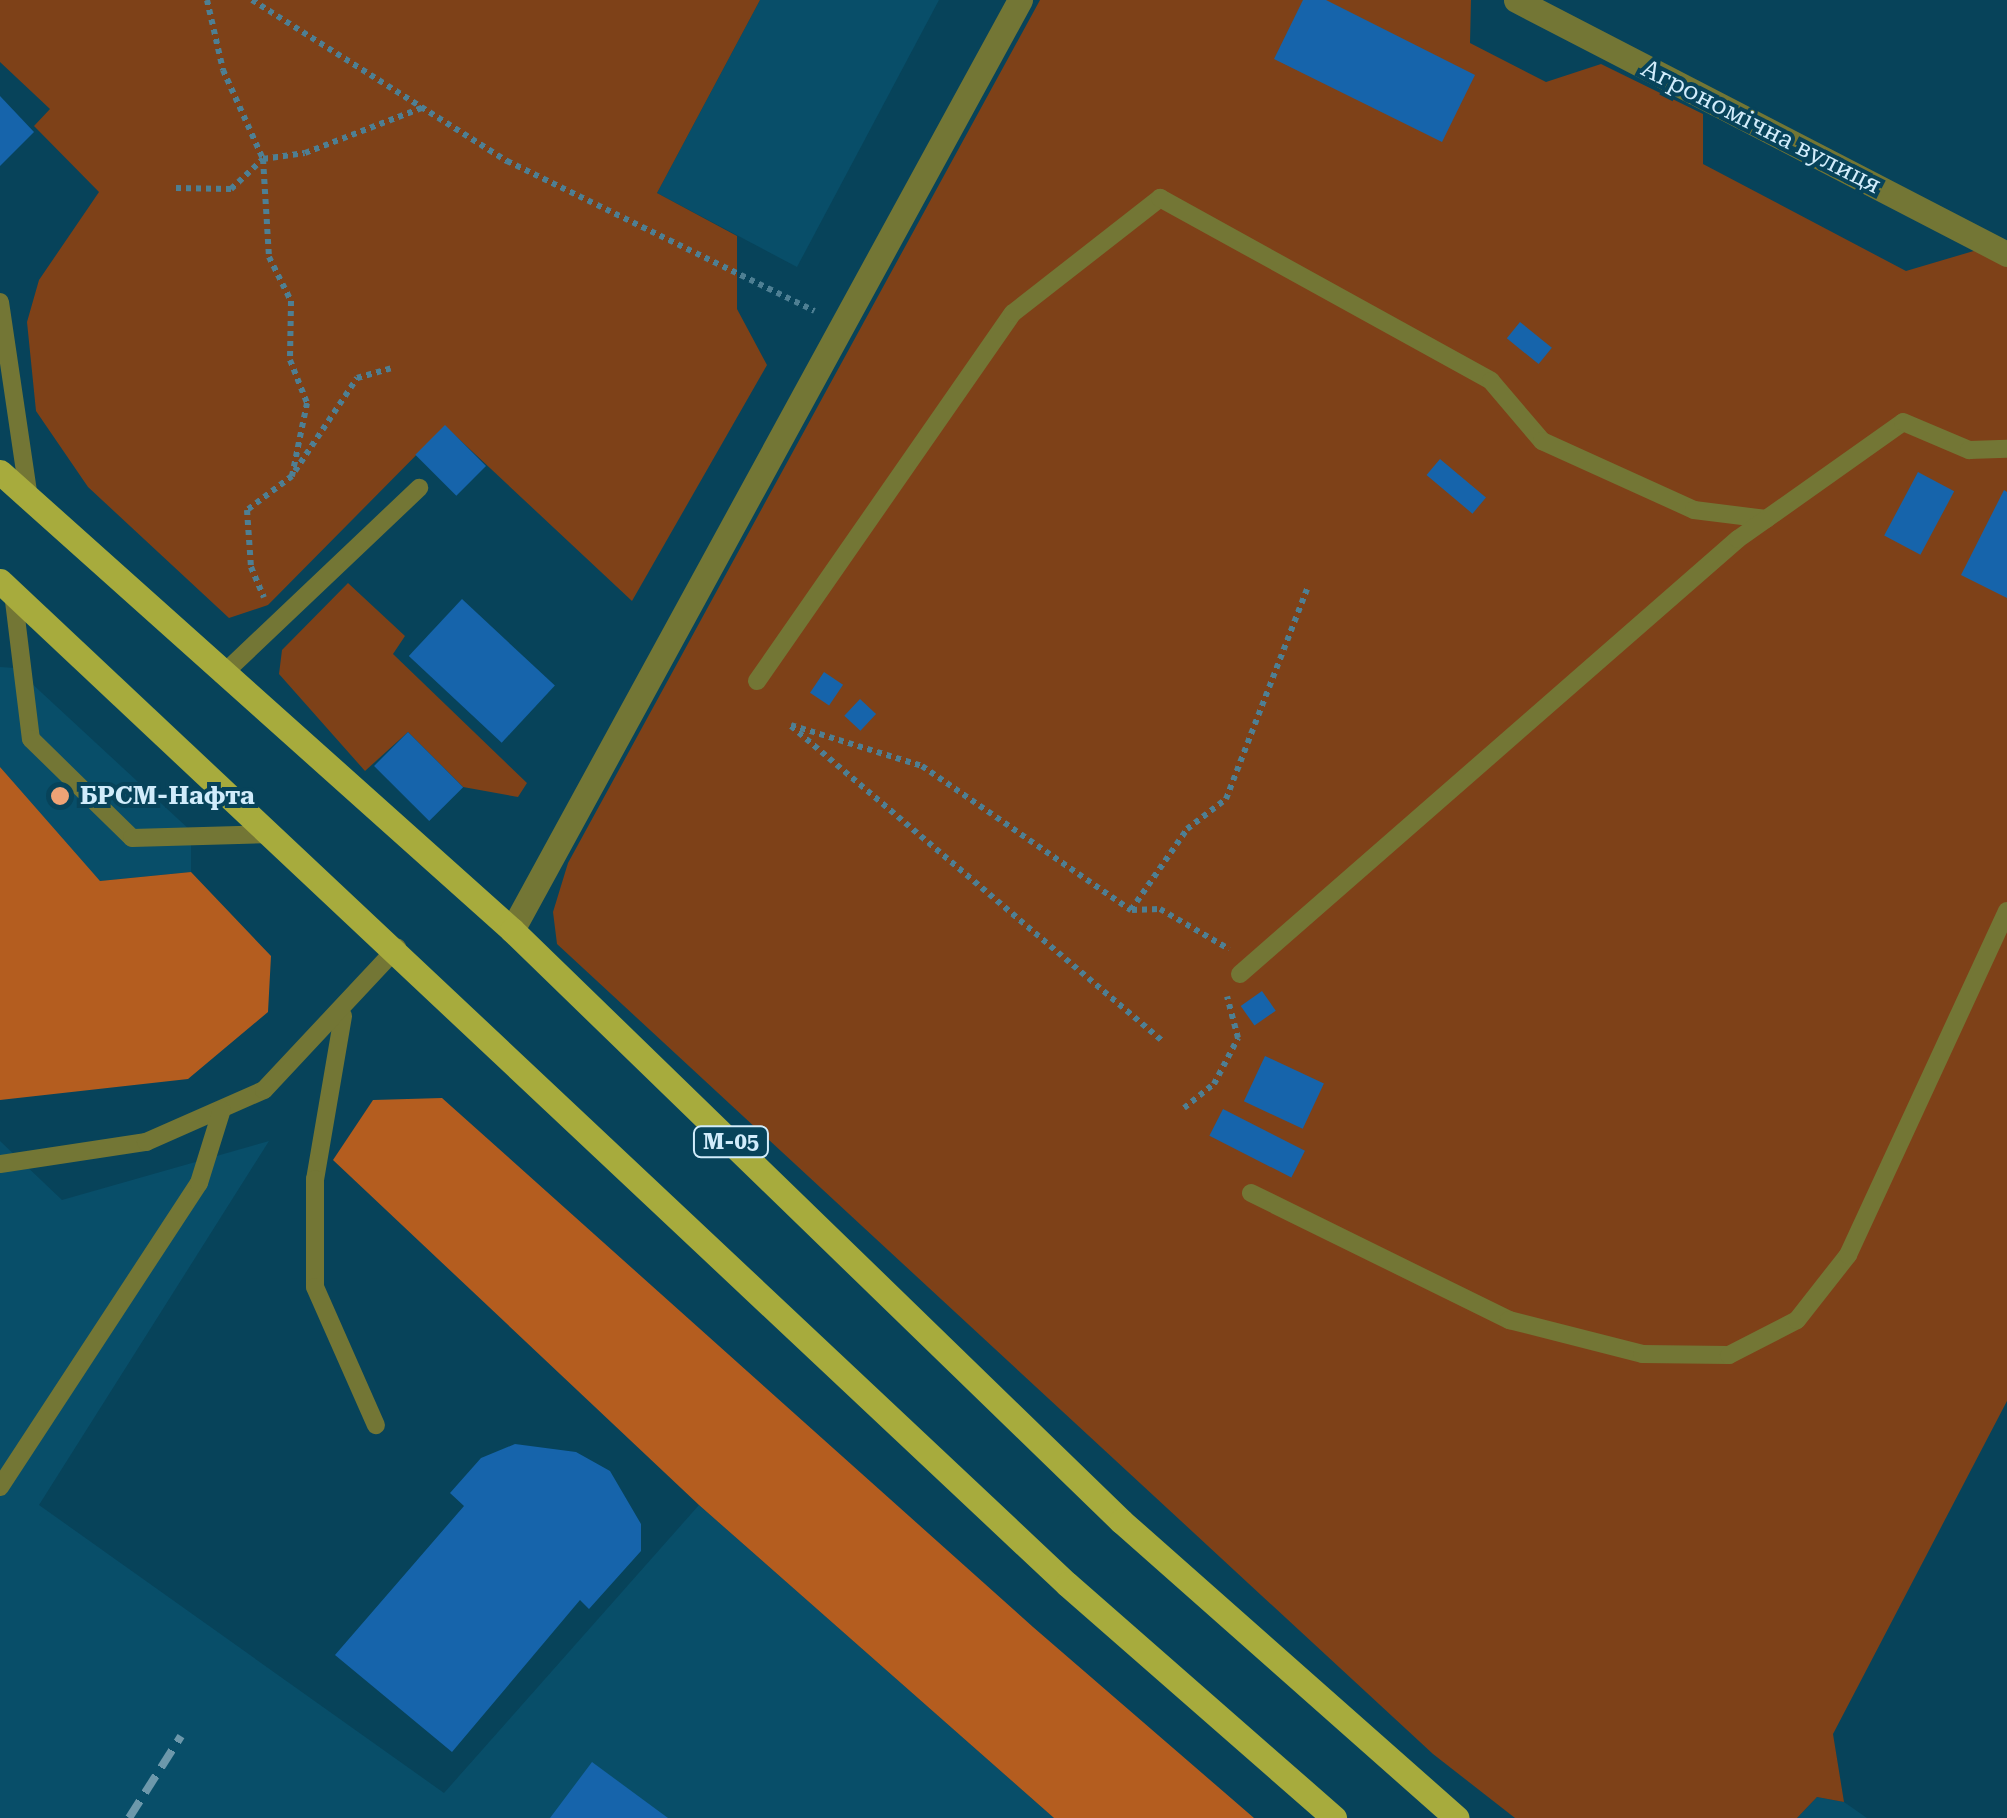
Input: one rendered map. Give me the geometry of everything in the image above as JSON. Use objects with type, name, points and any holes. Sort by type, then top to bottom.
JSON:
[{"type":"main road","name":"М-05","points":[[0,472],[222,676],[512,930],[1121,1521],[1457,1818]]},
{"type":"main road","points":[[6,587],[397,948],[1067,1584],[1334,1818]]},
{"type":"street","points":[[512,930],[1020,0]]},
{"type":"street","name":"Агрономічна вулиця","points":[[1516,0],[2007,254]]},
{"type":"lane","points":[[757,681],[1013,313],[1160,198],[1491,382],[1542,441],[1694,510],[1766,519]]},
{"type":"lane","points":[[0,302],[29,499]]},
{"type":"lane","points":[[1245,969],[1766,519],[1903,422],[1969,450],[2007,449]]},
{"type":"lane","points":[[222,676],[419,488]]},
{"type":"lane","points":[[6,587],[31,739],[132,838],[275,834]]},
{"type":"lane","points":[[1251,1192],[1509,1320],[1642,1354],[1729,1356],[1796,1320],[1848,1255],[2007,911]]},
{"type":"lane","points":[[0,1164],[146,1142],[264,1090],[343,1016],[397,948]]},
{"type":"lane","points":[[343,1016],[316,1179],[314,1287],[376,1425]]},
{"type":"lane","points":[[0,1487],[199,1183],[222,1109]]},
{"type":"path","points":[[207,0],[223,70],[263,158],[270,257],[291,301],[290,360],[307,403],[292,476]]},
{"type":"path","points":[[252,0],[590,206],[842,325]]},
{"type":"path","points":[[176,188],[231,189],[263,158],[305,153],[425,106]]},
{"type":"path","points":[[274,623],[251,568],[247,510],[292,476],[357,378],[392,368]]},
{"type":"path","points":[[1130,910],[1187,829],[1226,799],[1306,589]]},
{"type":"path","points":[[1164,1042],[791,725],[922,766],[1130,910],[1160,910],[1245,969],[1227,996],[1238,1038],[1214,1084],[1184,1108]]},
{"type":"shaded area","points":[[0,0],[760,0],[657,193],[737,236],[737,309],[767,365],[632,601],[445,426],[268,605],[229,618],[88,487],[36,411],[27,322],[39,280],[99,192],[34,126],[50,109],[0,62]]},
{"type":"shaded area","points":[[760,0],[939,0],[797,267],[657,193]]},
{"type":"shaded area","points":[[1040,0],[1471,0],[1470,43],[1546,82],[1601,64],[1703,114],[1703,164],[1906,271],[1977,250],[2007,264],[2007,1401],[1833,1734],[1844,1802],[1817,1797],[1797,1818],[1515,1818],[1433,1754],[557,944],[553,912],[568,863]]},
{"type":"shaded area","points":[[348,583],[405,636],[393,654],[527,783],[518,797],[463,787],[408,732],[365,771],[279,674],[282,650]]},
{"type":"shaded area","points":[[0,667],[15,668],[191,831],[191,872],[100,881],[67,849],[0,767]]},
{"type":"shaded area","points":[[0,767],[100,881],[191,872],[271,956],[268,1012],[188,1079],[0,1100]]},
{"type":"shaded area","points":[[442,1098],[1033,1627],[1254,1818],[1054,1818],[699,1505],[333,1160],[373,1100]]},
{"type":"shaded area","points":[[0,1141],[62,1200],[269,1141],[39,1505],[444,1793],[699,1505],[1054,1818],[0,1818]]},
{"type":"shaded area","points":[[1817,1797],[1844,1802],[1867,1818],[1797,1818]]},
{"type":"building","points":[[1303,0],[1326,0],[1475,75],[1442,142],[1274,59]]},
{"type":"building","points":[[0,96],[34,132],[0,166]]},
{"type":"building","points":[[1520,322],[1552,348],[1539,364],[1507,338]]},
{"type":"building","points":[[445,425],[486,466],[456,496],[415,455]]},
{"type":"building","points":[[1440,459],[1486,498],[1472,514],[1427,475]]},
{"type":"building","points":[[1918,472],[1954,491],[1920,555],[1884,536]]},
{"type":"building","points":[[2004,490],[2007,492],[2007,598],[1961,575]]},
{"type":"building","points":[[462,599],[555,686],[502,743],[409,656]]},
{"type":"building","points":[[824,672],[843,685],[829,706],[810,693]]},
{"type":"building","points":[[860,699],[876,714],[860,731],[844,716]]},
{"type":"building","points":[[408,732],[463,787],[429,821],[374,766]]},
{"type":"building","points":[[1262,991],[1276,1011],[1254,1026],[1241,1006]]},
{"type":"building","points":[[1265,1056],[1324,1083],[1303,1129],[1244,1101]]},
{"type":"building","points":[[1223,1109],[1305,1151],[1291,1177],[1209,1136]]},
{"type":"building","points":[[515,1444],[576,1452],[610,1471],[641,1524],[641,1551],[589,1609],[580,1600],[452,1752],[335,1655],[464,1506],[450,1493],[481,1458]]},
{"type":"building","points":[[592,1762],[668,1818],[550,1818]]},
{"type":"railway","points":[[129,1818],[181,1736]]},
{"type":"place","name":"БРСМ-Нафта","points":[[60,796]]}]
